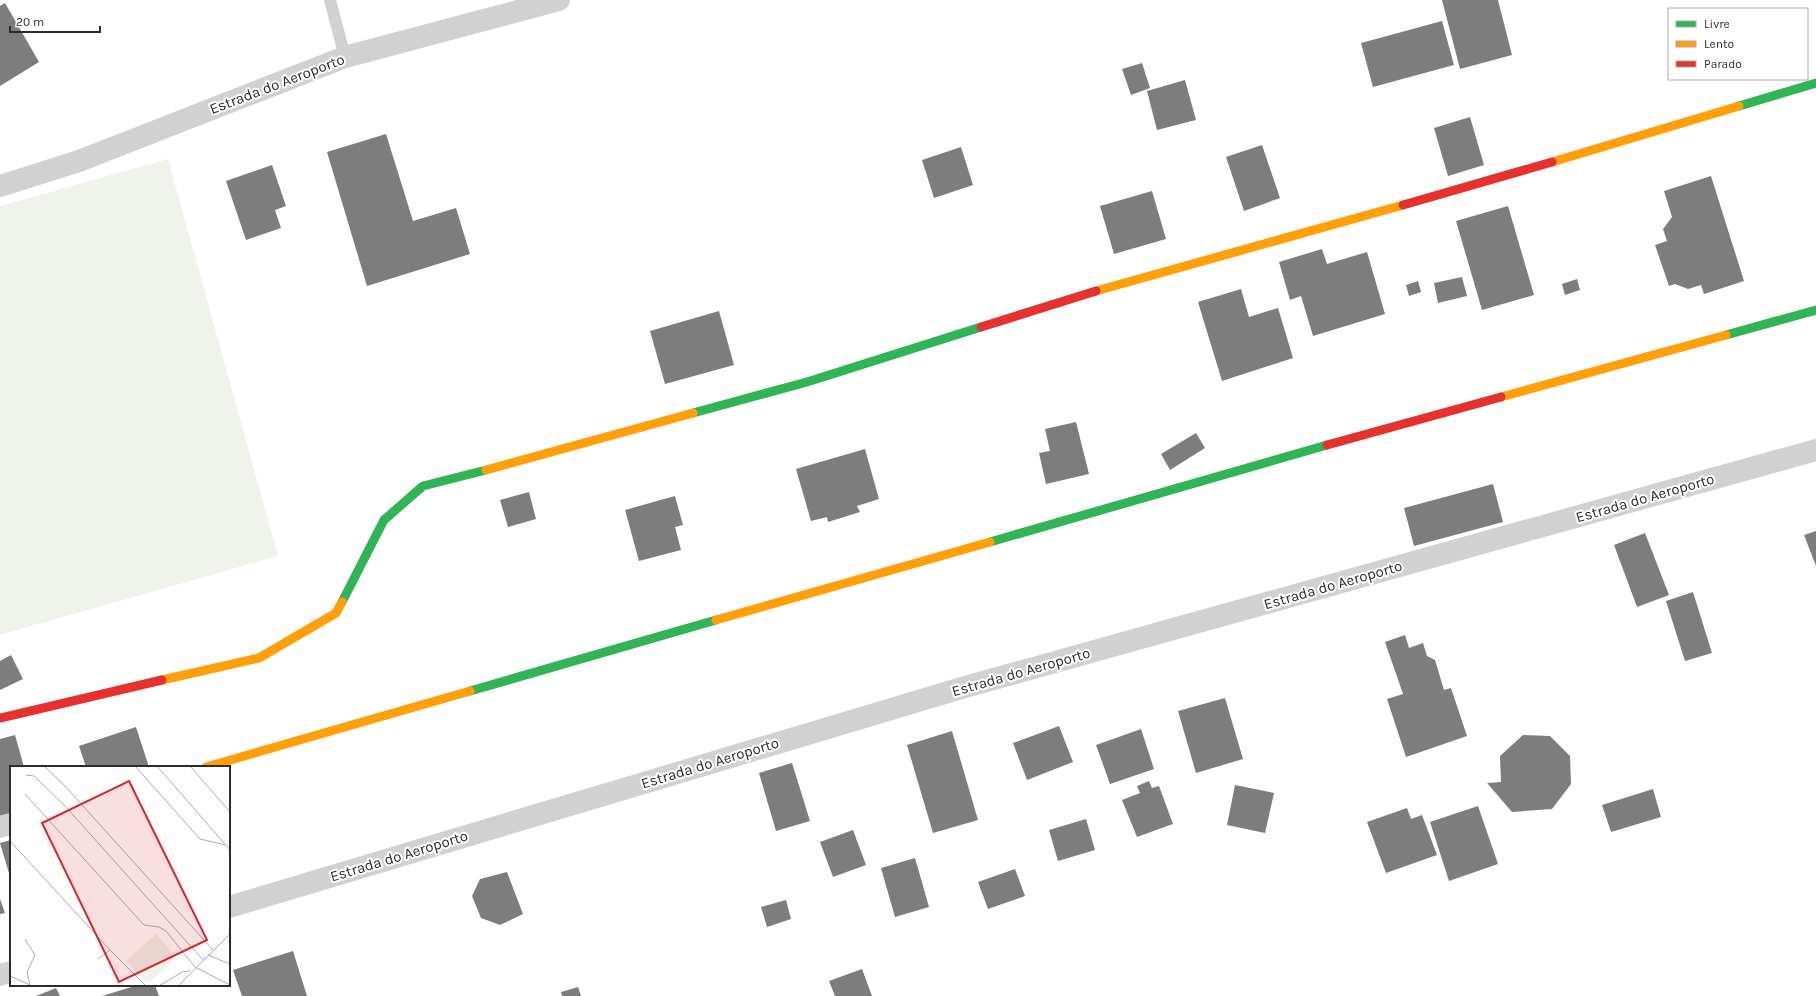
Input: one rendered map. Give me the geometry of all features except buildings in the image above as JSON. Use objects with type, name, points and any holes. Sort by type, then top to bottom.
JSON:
[{"type":"street","name":"Estrada do Aeroporto","points":[[0,186],[79,161],[345,57],[559,0]]},
{"type":"street","points":[[0,718],[259,658],[336,613],[384,520],[423,486],[807,382],[1134,279],[1475,185],[1816,83]]},
{"type":"street","points":[[209,766],[1256,465],[1816,310]]},
{"type":"street","name":"Estrada do Aeroporto","points":[[230,907],[965,687],[1816,450]]},
{"type":"street","points":[[0,827],[10,824]]},
{"type":"street","points":[[0,975],[10,972]]},
{"type":"lane","points":[[330,0],[345,57]]},
{"type":"shaded area","points":[[168,159],[278,556],[0,635],[0,206]]},
{"type":"traffic: fast","points":[[1739,106],[1816,83]]},
{"type":"traffic: fast","points":[[1726,335],[1816,310]]},
{"type":"traffic: fast","points":[[693,413],[807,382],[981,327]]},
{"type":"traffic: fast","points":[[990,542],[1327,445]]},
{"type":"traffic: fast","points":[[342,602],[384,520],[423,486],[486,470]]},
{"type":"traffic: fast","points":[[470,691],[716,620]]},
{"type":"traffic: slow","points":[[1552,162],[1739,106]]},
{"type":"traffic: slow","points":[[1096,291],[1403,205]]},
{"type":"traffic: slow","points":[[1501,397],[1726,335]]},
{"type":"traffic: slow","points":[[486,470],[693,413]]},
{"type":"traffic: slow","points":[[716,620],[990,542]]},
{"type":"traffic: slow","points":[[162,680],[259,658],[336,613],[342,602]]},
{"type":"traffic: slow","points":[[209,766],[470,691]]},
{"type":"traffic: jam","points":[[1403,205],[1552,162]]},
{"type":"traffic: jam","points":[[981,327],[1096,291]]},
{"type":"traffic: jam","points":[[1327,445],[1501,397]]},
{"type":"traffic: jam","points":[[0,718],[162,680]]}]
